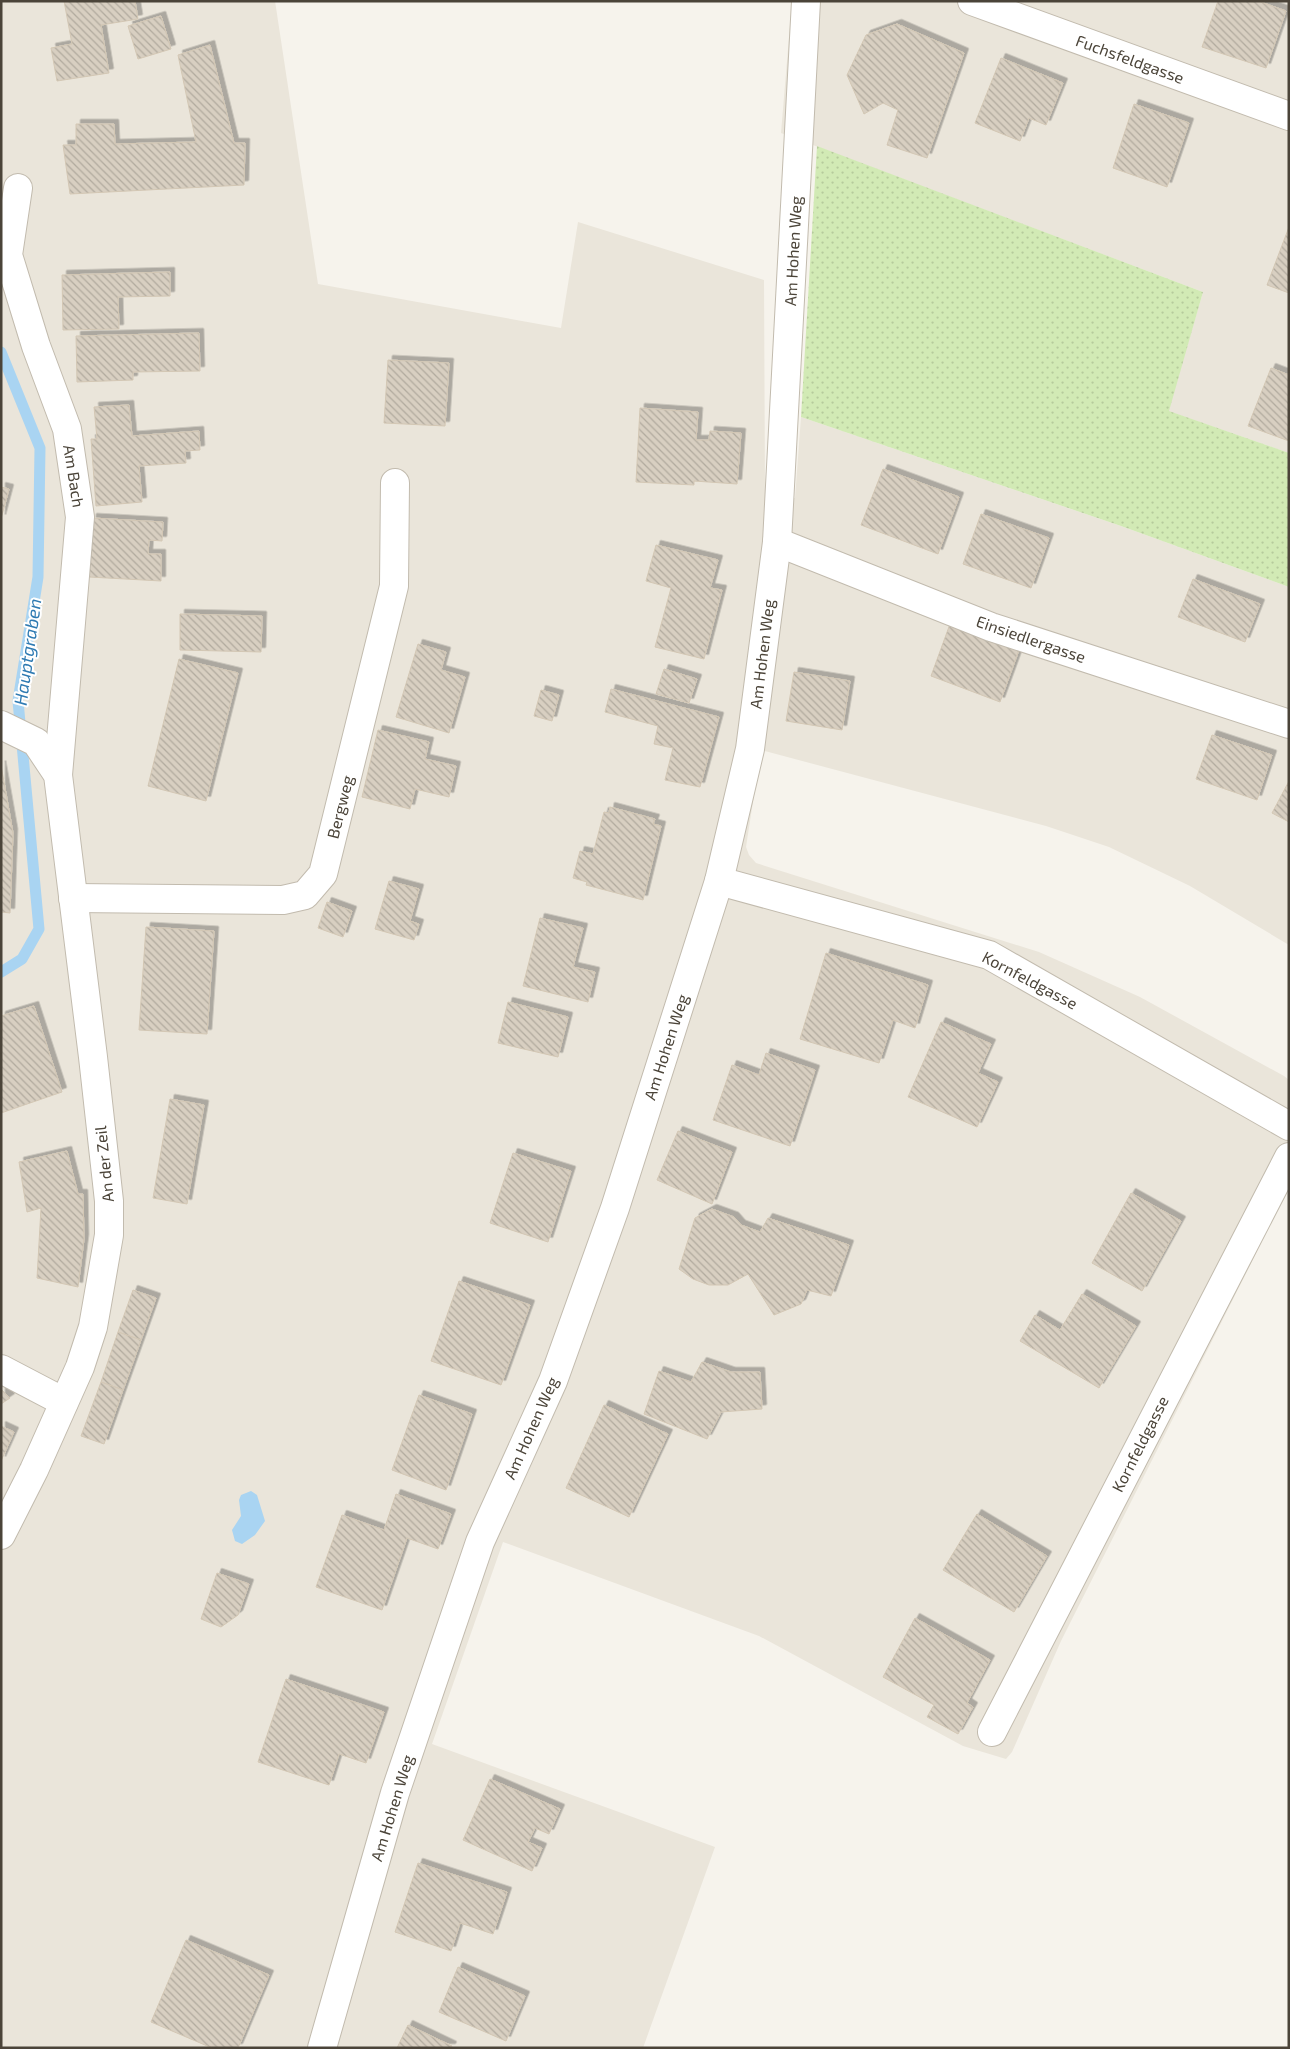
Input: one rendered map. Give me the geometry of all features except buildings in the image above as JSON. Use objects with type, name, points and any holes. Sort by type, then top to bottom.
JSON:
[{"type":"street","name":"Am Hohen Weg","points":[[322,2048],[395,1793],[480,1542],[553,1381],[615,1208],[719,881],[750,749],[777,542],[806,1]]},
{"type":"street","name":"Fuchsfeldgasse","points":[[972,1],[1289,116]]},
{"type":"street","name":"Am Bach","points":[[18,188],[8,256],[36,346],[67,429],[80,517],[58,775]]},
{"type":"street","name":"Bergweg","points":[[73,898],[283,900],[305,895],[323,874],[394,586],[395,483]]},
{"type":"street","name":"Einsiedlergasse","points":[[777,542],[991,627],[1289,724]]},
{"type":"street","points":[[1,725],[36,742],[58,775]]},
{"type":"street","name":"An der Zeil","points":[[1,1535],[34,1470],[80,1367],[93,1327],[109,1234],[109,1201],[58,775]]},
{"type":"street","name":"Kornfeldgasse","points":[[719,881],[989,955],[1289,1126]]},
{"type":"street","name":"Kornfeldgasse","points":[[992,1732],[1289,1158]]},
{"type":"street","points":[[1,1369],[64,1402]]},
{"type":"shaded area","points":[[1,1],[275,1],[318,284],[561,328],[578,222],[764,280],[765,494],[795,498],[801,417],[1121,526],[1289,587],[1289,945],[1190,886],[1109,847],[1046,826],[761,750],[746,847],[749,855],[756,863],[1039,952],[1140,997],[1284,1076],[1289,1080],[1289,1188],[1061,1641],[1012,1752],[1006,1759],[963,1746],[759,1636],[503,1542],[432,1744],[715,1847],[643,2048],[1,2048]]},
{"type":"shaded area","points":[[792,1],[1289,1],[1289,453],[1168,411],[1203,292],[781,133]]},
{"type":"green space","points":[[817,146],[1203,292],[1169,411],[1289,453],[1289,587],[1121,526],[801,417]]},
{"type":"water","points":[[251,1491],[257,1495],[265,1521],[255,1535],[242,1544],[235,1541],[232,1530],[241,1516],[239,1500],[241,1495]]},
{"type":"waterway","name":"Hauptgraben","points":[[1,352],[40,448],[38,577],[18,701],[39,929],[22,959],[1,972]]}]
